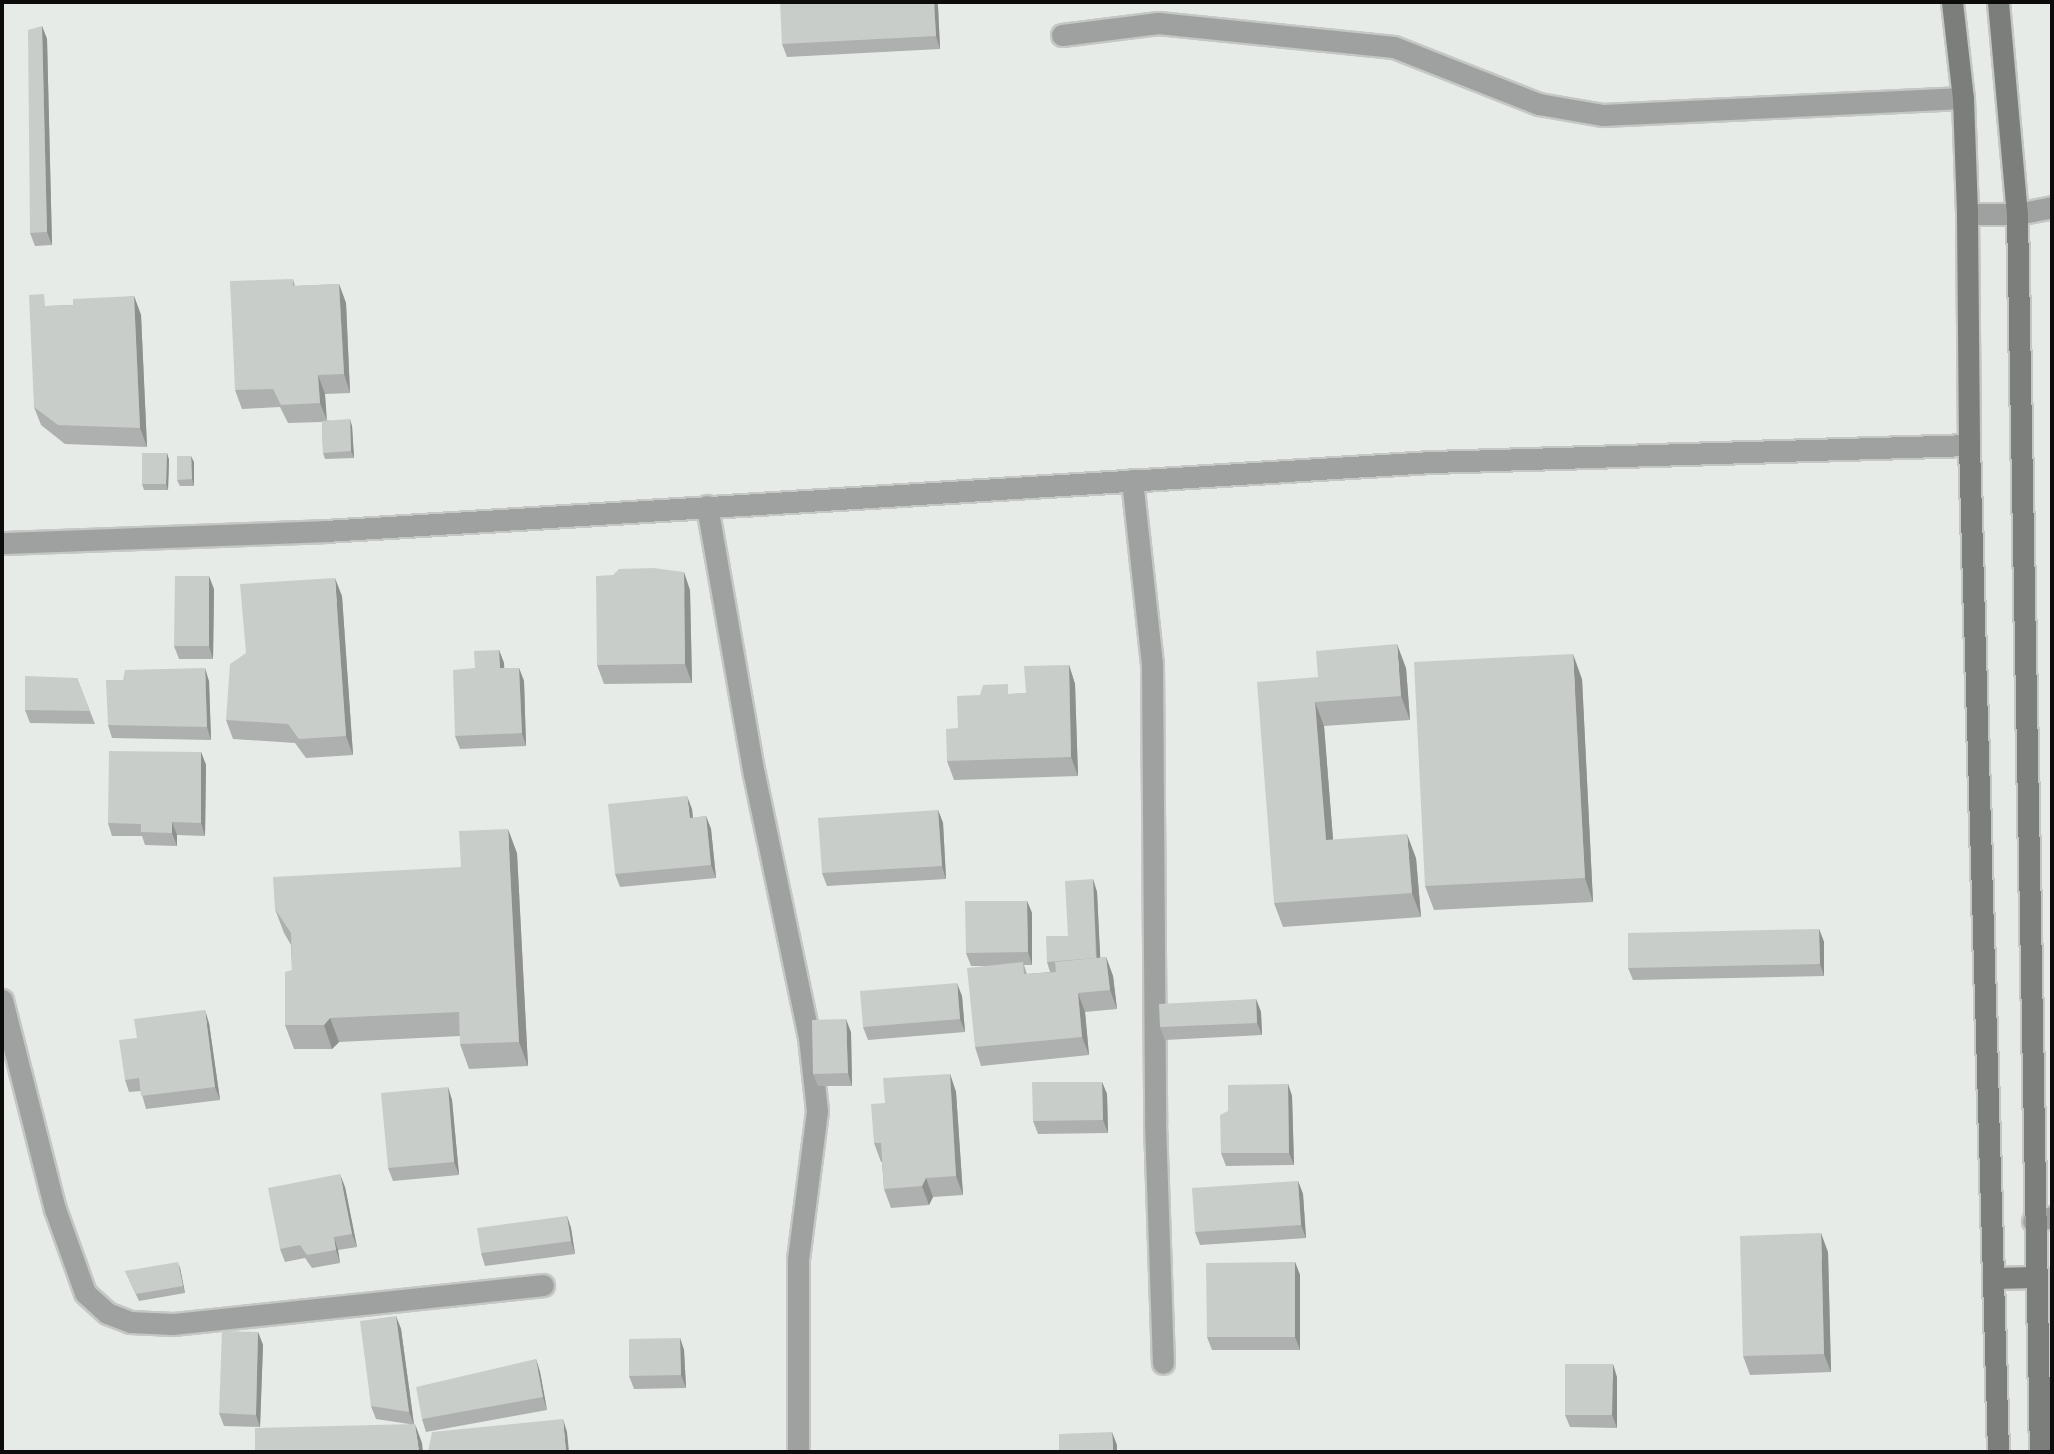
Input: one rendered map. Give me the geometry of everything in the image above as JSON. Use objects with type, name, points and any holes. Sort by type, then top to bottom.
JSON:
[{"type":"main road","points":[[1952,2],[1963,98],[1967,214],[1969,445],[1998,1452]]},
{"type":"main road","points":[[1998,2],[2017,214],[2042,1219],[2035,1277],[2040,1452]]},
{"type":"main road","points":[[1993,1278],[2035,1277]]},
{"type":"street","points":[[1062,35],[1158,23],[1394,47],[1539,104],[1603,115],[1963,98]]},
{"type":"street","points":[[1967,214],[2017,214],[2052,207]]},
{"type":"street","points":[[2,543],[325,531],[1432,462],[1969,445]]},
{"type":"street","points":[[1132,480],[1152,676],[1155,1123],[1163,1363]]},
{"type":"street","points":[[707,506],[754,774],[809,1037],[817,1111],[798,1260],[798,1452]]},
{"type":"street","points":[[2,1000],[55,1209],[85,1293],[107,1313],[130,1322],[173,1324],[543,1285]]},
{"type":"building","points":[[780,2],[934,2],[936,36],[782,44]]},
{"type":"building","points":[[42,26],[47,232],[30,233],[28,30]]},
{"type":"building","points":[[293,279],[293,286],[339,284],[344,374],[318,375],[320,403],[281,405],[273,389],[235,390],[230,281]]},
{"type":"building","points":[[44,294],[45,306],[73,305],[73,299],[134,296],[140,428],[58,425],[34,407],[29,295]]},
{"type":"building","points":[[350,419],[351,451],[323,453],[322,421]]},
{"type":"building","points":[[142,453],[167,453],[166,484],[142,484]]},
{"type":"building","points":[[177,456],[191,456],[192,479],[177,480]]},
{"type":"building","points":[[653,568],[684,572],[685,664],[597,665],[596,576],[613,575],[619,569]]},
{"type":"building","points":[[175,576],[209,576],[209,646],[174,646]]},
{"type":"building","points":[[335,578],[346,736],[299,739],[288,724],[226,720],[230,664],[246,653],[240,584]]},
{"type":"building","points":[[1397,644],[1401,696],[1315,702],[1326,840],[1407,834],[1412,893],[1274,903],[1257,682],[1318,677],[1316,651]]},
{"type":"building","points":[[499,650],[500,668],[519,668],[522,733],[455,736],[453,670],[475,668],[474,651]]},
{"type":"building","points":[[1573,654],[1585,878],[1425,886],[1414,662]]},
{"type":"building","points":[[1069,665],[1071,757],[947,761],[946,729],[958,728],[957,696],[980,695],[983,685],[1008,684],[1008,694],[1026,693],[1024,666]]},
{"type":"building","points":[[205,668],[207,727],[108,725],[106,680],[123,680],[125,670]]},
{"type":"building","points":[[25,676],[77,678],[90,711],[25,710]]},
{"type":"building","points":[[109,751],[201,752],[201,823],[172,822],[172,833],[141,832],[141,824],[108,823]]},
{"type":"building","points":[[687,796],[690,818],[706,816],[711,865],[615,874],[608,804]]},
{"type":"building","points":[[938,810],[942,866],[822,873],[818,818]]},
{"type":"building","points":[[508,829],[519,1042],[460,1044],[459,1012],[330,1018],[324,1025],[285,1025],[285,972],[292,970],[291,933],[275,909],[273,877],[461,867],[459,831]]},
{"type":"building","points":[[1093,879],[1096,958],[1047,962],[1046,936],[1068,936],[1065,881]]},
{"type":"building","points":[[965,901],[1027,901],[1028,952],[966,953]]},
{"type":"building","points":[[1819,929],[1820,964],[1628,968],[1628,933]]},
{"type":"building","points":[[1106,957],[1110,990],[1078,993],[1082,1037],[975,1047],[967,968],[1023,962],[1024,974],[1056,972],[1055,962]]},
{"type":"building","points":[[957,983],[960,1019],[863,1027],[860,991]]},
{"type":"building","points":[[1256,999],[1257,1023],[1160,1027],[1159,1004]]},
{"type":"building","points":[[205,1010],[215,1087],[141,1096],[139,1078],[125,1080],[119,1040],[137,1038],[134,1019]]},
{"type":"building","points":[[846,1019],[848,1073],[813,1074],[812,1020]]},
{"type":"building","points":[[950,1074],[956,1176],[926,1178],[922,1186],[884,1189],[881,1143],[874,1143],[871,1104],[885,1103],[883,1078]]},
{"type":"building","points":[[1032,1082],[1102,1082],[1103,1120],[1033,1121]]},
{"type":"building","points":[[1288,1084],[1289,1153],[1221,1153],[1220,1115],[1228,1111],[1228,1085]]},
{"type":"building","points":[[448,1087],[454,1162],[388,1168],[381,1093]]},
{"type":"building","points":[[340,1174],[352,1234],[334,1237],[336,1250],[307,1255],[300,1245],[280,1249],[268,1188]]},
{"type":"building","points":[[1298,1181],[1301,1225],[1195,1232],[1192,1188]]},
{"type":"building","points":[[567,1216],[571,1241],[481,1253],[477,1228]]},
{"type":"building","points":[[1821,1233],[1824,1354],[1743,1356],[1740,1236]]},
{"type":"building","points":[[178,1262],[183,1286],[136,1294],[125,1271]]},
{"type":"building","points":[[1295,1262],[1295,1337],[1207,1337],[1206,1263]]},
{"type":"building","points":[[396,1316],[409,1412],[371,1406],[360,1321]]},
{"type":"building","points":[[222,1331],[258,1332],[256,1415],[219,1413]]},
{"type":"building","points":[[680,1338],[681,1375],[629,1376],[629,1339]]},
{"type":"building","points":[[536,1359],[543,1397],[422,1419],[416,1387]]},
{"type":"building","points":[[1565,1364],[1613,1364],[1612,1415],[1565,1415]]},
{"type":"building","points":[[563,1419],[566,1452],[428,1452],[432,1432]]},
{"type":"building","points":[[415,1424],[419,1452],[255,1452],[255,1428]]},
{"type":"building","points":[[1112,1432],[1113,1452],[1059,1452],[1059,1434]]}]
